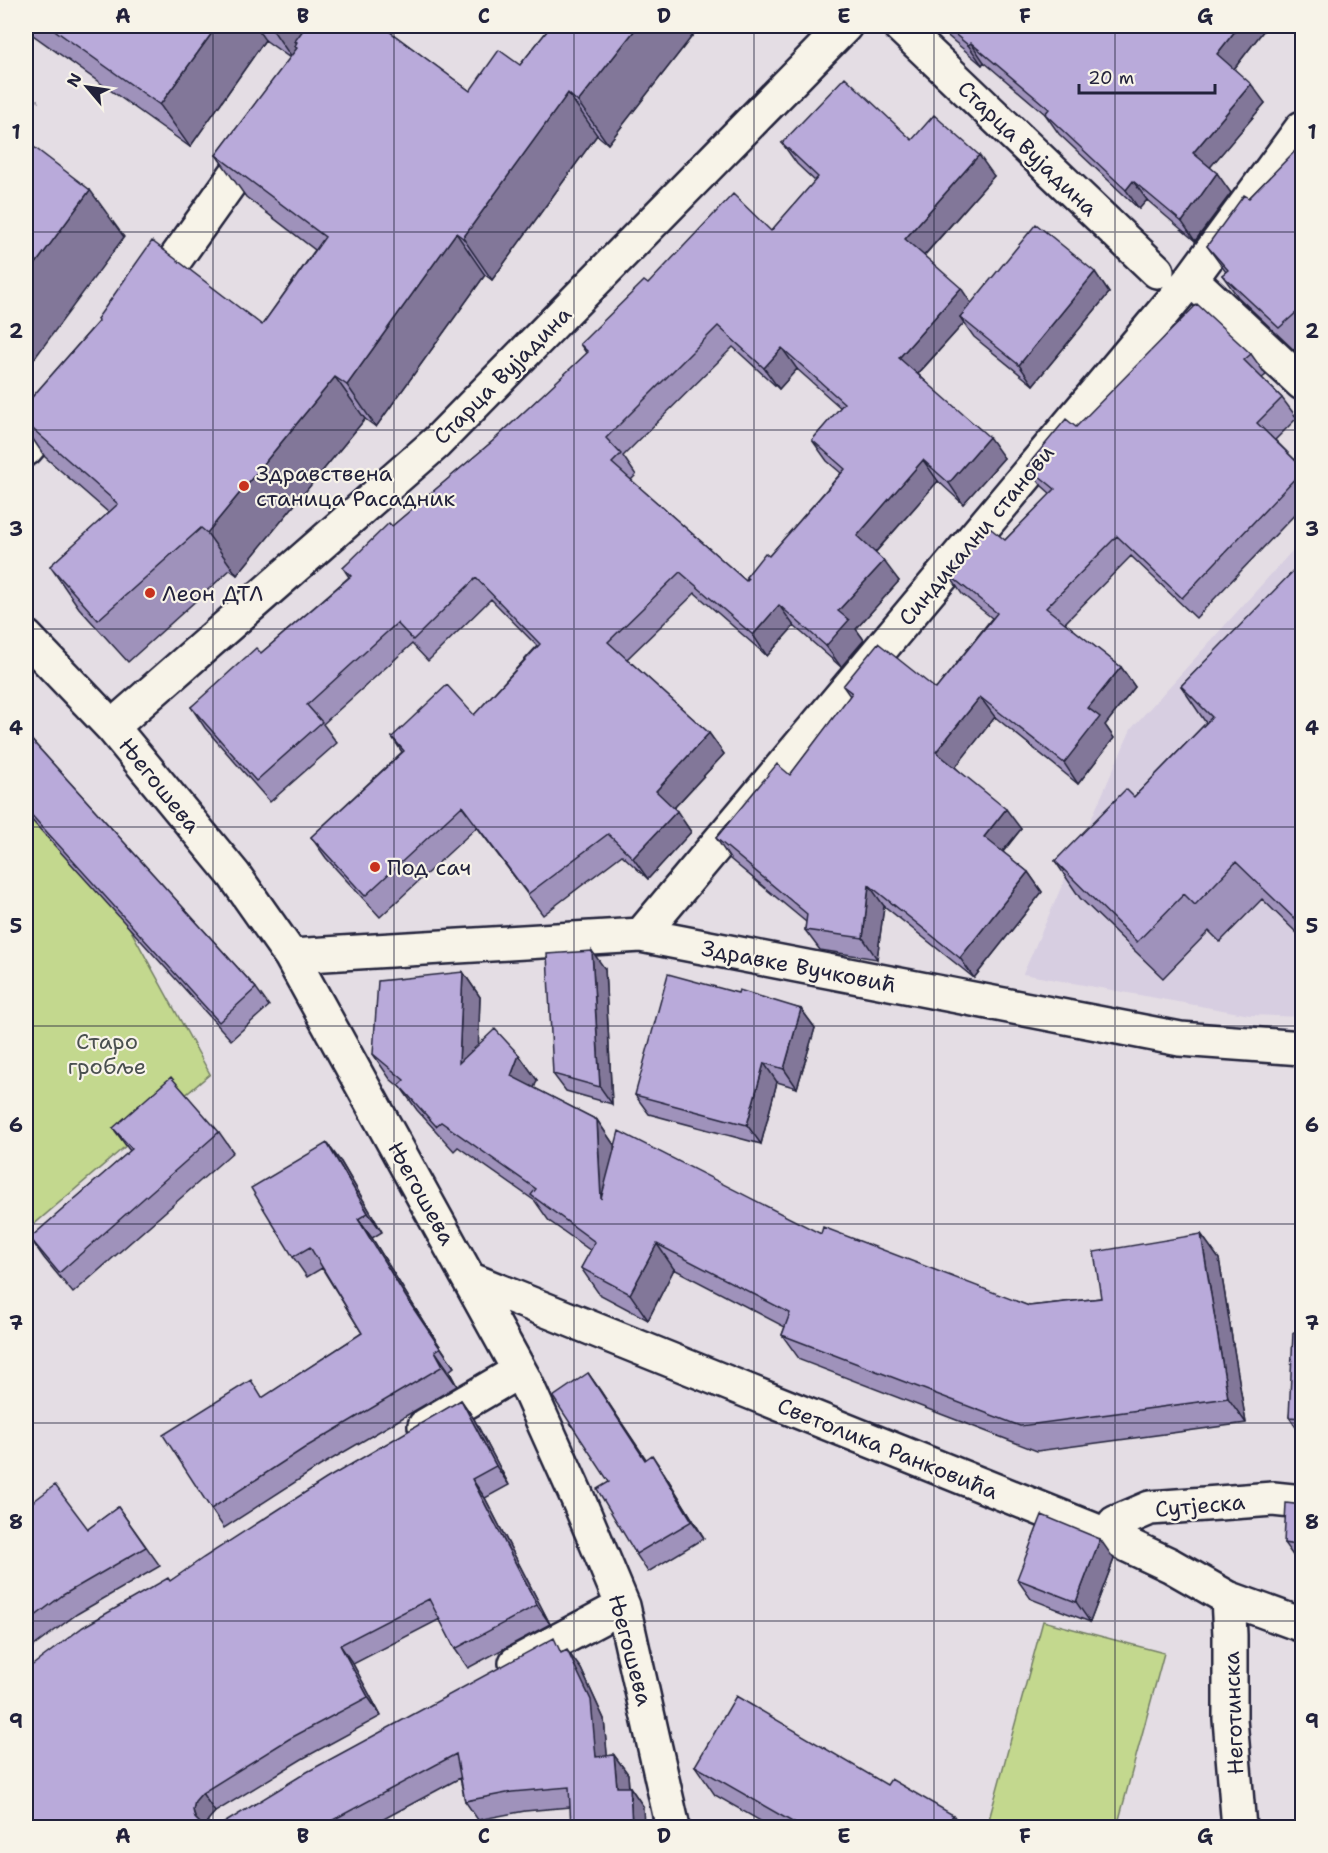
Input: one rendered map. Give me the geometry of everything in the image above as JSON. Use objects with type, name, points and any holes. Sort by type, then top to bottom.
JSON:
[{"type":"street","name":"Старца Вујадина","points":[[112,727],[436,443],[845,26]]},
{"type":"street","name":"Старца Вујадина","points":[[900,26],[1157,271]]},
{"type":"street","points":[[133,319],[275,120]]},
{"type":"street","name":"Синдикални станови","points":[[641,935],[1191,279],[1302,128]]},
{"type":"street","points":[[1191,279],[1302,383]]},
{"type":"street","points":[[26,449],[84,382]]},
{"type":"street","name":"Његошева","points":[[26,637],[112,727],[234,875],[291,956],[519,1371],[541,1415],[623,1606],[674,1827]]},
{"type":"street","name":"Здравке Вучковић","points":[[291,956],[641,935],[1180,1039],[1302,1047]]},
{"type":"street","name":"Светолика Ранковића","points":[[469,1280],[1106,1535],[1170,1565],[1228,1598],[1302,1625]]},
{"type":"street","points":[[399,1441],[519,1371]]},
{"type":"street","name":"Сутјеска","points":[[1106,1535],[1115,1523],[1150,1508],[1273,1499],[1302,1502]]},
{"type":"street","name":"Неготинска","points":[[1228,1598],[1230,1719],[1239,1827]]},
{"type":"street","points":[[494,1676],[623,1606]]},
{"type":"path","points":[[26,104],[38,101]]},
{"type":"shaded area","points":[[1302,540],[1302,1017],[1250,1015],[1023,974],[1131,729]]},
{"type":"green space","name":"Старо гробље","points":[[26,802],[124,918],[210,1074],[26,1231]]},
{"type":"green space","points":[[1043,1621],[1164,1653],[1117,1827],[987,1827]]},
{"type":"building","points":[[49,26],[217,26],[160,105]]},
{"type":"building","points":[[306,26],[382,26],[470,91],[499,50],[520,65],[551,26],[638,26],[578,102],[568,93],[463,238],[456,233],[347,385],[335,377],[207,533],[201,528],[98,620],[50,566],[118,504],[26,423],[26,404],[99,321],[97,319],[152,241],[262,325],[325,237],[216,155],[297,48],[295,41]]},
{"type":"building","points":[[945,26],[1239,26],[1217,54],[1251,84],[1193,153],[1217,173],[1182,222],[1133,181],[1126,190],[1045,114],[1049,109],[971,43],[968,45]]},
{"type":"building","points":[[845,77],[912,140],[934,115],[979,155],[905,239],[961,288],[899,358],[989,437],[949,483],[923,460],[857,536],[884,561],[838,611],[849,620],[826,646],[779,605],[753,635],[680,572],[608,642],[709,733],[656,791],[677,811],[633,858],[608,834],[528,894],[462,806],[365,896],[311,837],[404,751],[392,737],[447,685],[474,715],[540,644],[476,578],[413,640],[397,623],[307,705],[322,722],[256,781],[191,707],[256,648],[261,653],[351,576],[343,568],[389,523],[392,526],[494,440],[588,352],[580,344],[644,281],[648,284],[733,194],[771,231],[818,177],[782,143]],"holes":[[[718,326],[764,368],[782,348],[844,403],[812,440],[845,469],[769,556],[765,553],[746,577],[748,579],[746,581],[612,463],[621,454],[606,438]]]},
{"type":"building","points":[[26,141],[90,190],[26,277]]},
{"type":"building","points":[[1302,144],[1302,316],[1298,311],[1279,328],[1222,275],[1228,270],[1207,246],[1244,195],[1249,198]]},
{"type":"building","points":[[1036,224],[1095,272],[1019,365],[960,317]]},
{"type":"building","points":[[1197,304],[1251,354],[1244,360],[1282,398],[1257,423],[1302,467],[1302,471],[1182,598],[1117,536],[1046,608],[1121,667],[1088,708],[1100,717],[1064,763],[980,697],[936,752],[1006,809],[984,837],[1028,872],[960,958],[869,885],[863,938],[805,930],[807,914],[716,838],[777,764],[790,775],[852,693],[843,686],[878,643],[936,689],[997,613],[948,574],[986,525],[1005,540],[1055,489],[1027,466],[1066,419],[1076,427]]},
{"type":"building","points":[[1301,563],[1302,926],[1236,862],[1195,905],[1184,894],[1137,942],[1055,861],[1126,789],[1134,797],[1212,717],[1181,686]]},
{"type":"building","points":[[26,734],[256,988],[219,1022],[26,809]]},
{"type":"building","points":[[592,951],[600,1087],[553,1074],[547,954]]},
{"type":"building","points":[[463,972],[459,1063],[495,1029],[519,1055],[511,1076],[597,1120],[601,1199],[619,1131],[821,1234],[823,1227],[1029,1306],[1101,1298],[1094,1252],[1201,1234],[1228,1398],[1020,1426],[782,1335],[790,1313],[657,1244],[630,1294],[581,1268],[595,1242],[531,1195],[536,1189],[441,1122],[436,1126],[399,1085],[404,1080],[373,1054],[378,981]]},
{"type":"building","points":[[668,974],[738,993],[739,990],[801,1009],[784,1069],[764,1063],[747,1125],[635,1095]]},
{"type":"building","points":[[171,1077],[219,1132],[59,1273],[30,1238],[132,1149],[113,1128]]},
{"type":"building","points":[[1302,1135],[1302,1181],[1297,1180]]},
{"type":"building","points":[[327,1143],[368,1213],[358,1219],[440,1348],[435,1351],[443,1366],[306,1447],[211,1509],[163,1435],[251,1380],[262,1398],[362,1333],[310,1247],[293,1257],[251,1188]]},
{"type":"building","points":[[1293,1333],[1302,1333],[1302,1418],[1289,1417]]},
{"type":"building","points":[[588,1373],[645,1460],[652,1455],[692,1521],[636,1554],[597,1489],[609,1482],[553,1397]]},
{"type":"building","points":[[461,1400],[496,1466],[472,1479],[537,1605],[455,1649],[429,1599],[340,1645],[368,1697],[289,1739],[202,1793],[195,1801],[193,1810],[195,1818],[203,1826],[213,1827],[26,1827],[26,1670],[83,1627],[168,1578],[170,1581],[326,1479]]},
{"type":"building","points":[[55,1485],[88,1529],[118,1507],[146,1547],[63,1595],[26,1623],[26,1507]]},
{"type":"building","points":[[1286,1503],[1302,1505],[1302,1546],[1284,1543]]},
{"type":"building","points":[[1042,1515],[1100,1539],[1076,1602],[1017,1579]]},
{"type":"building","points":[[554,1638],[561,1653],[567,1650],[591,1700],[596,1757],[614,1755],[617,1787],[630,1787],[632,1827],[571,1827],[569,1787],[512,1792],[465,1801],[456,1754],[320,1827],[213,1827],[221,1825],[307,1772]]},
{"type":"building","points":[[736,1696],[887,1785],[891,1779],[953,1815],[946,1827],[801,1827],[695,1766]]},
{"type":"place","name":"Здравствена станица Расадник","points":[[244,486]]},
{"type":"place","name":"Леон ДТЛ","points":[[150,593]]},
{"type":"place","name":"Под сач","points":[[375,867]]}]
